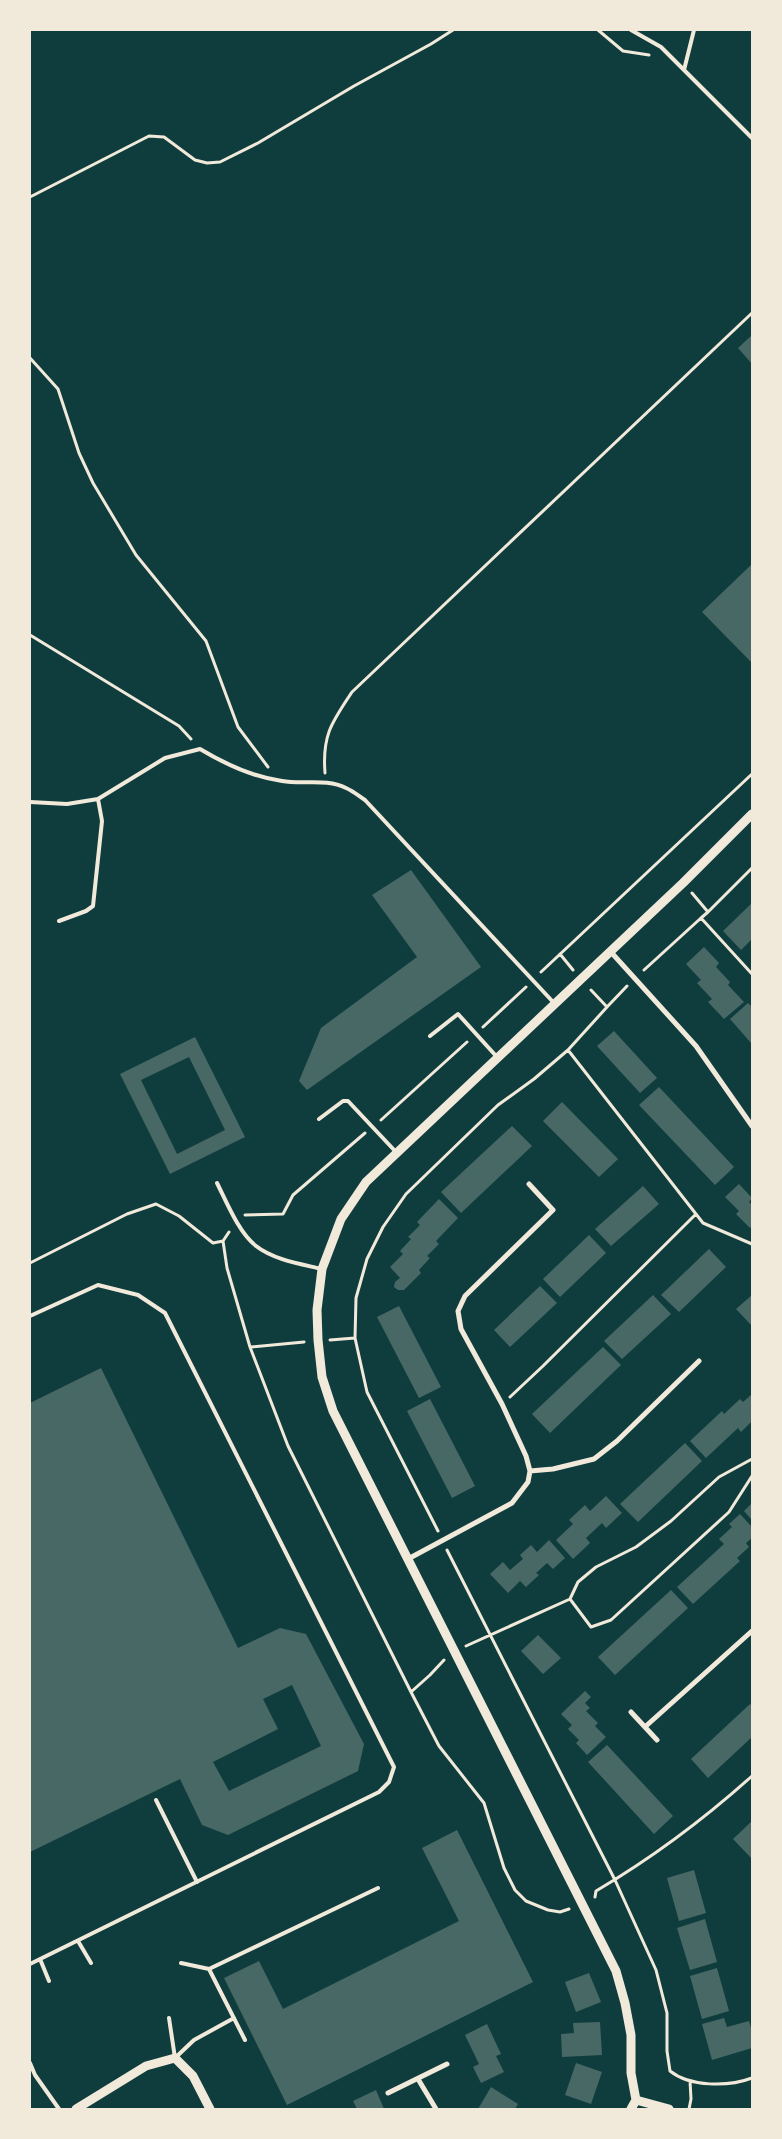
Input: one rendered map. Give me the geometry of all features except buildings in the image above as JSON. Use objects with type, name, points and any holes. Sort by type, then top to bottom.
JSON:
[{"type":"street","points":[[632,2109],[636,2100],[631,2073],[631,2035],[616,1971],[333,1411],[322,1377],[317,1310],[322,1269],[341,1219],[366,1182],[497,1056],[683,883],[752,814]]},
{"type":"street","points":[[610,950],[696,1046],[752,1126]]},
{"type":"street","points":[[407,1559],[512,1503],[528,1482],[530,1471],[526,1456],[502,1404],[462,1329],[458,1311],[465,1296],[553,1210],[529,1184]]},
{"type":"street","points":[[530,1471],[552,1469],[594,1459],[617,1441],[699,1361]]},
{"type":"street","points":[[646,1726],[752,1631]]},
{"type":"street","points":[[631,1712],[657,1740]]},
{"type":"street","points":[[76,2109],[146,2066],[176,2058],[194,2076],[210,2109]]},
{"type":"street","points":[[388,2093],[447,2064]]},
{"type":"street","points":[[418,2079],[436,2109]]},
{"type":"street","points":[[636,2100],[669,2109]]},
{"type":"lane","points":[[630,30],[661,47],[752,138]]},
{"type":"lane","points":[[684,70],[694,30]]},
{"type":"lane","points":[[30,802],[67,804],[98,798],[165,758],[200,749],[230,767],[282,782],[326,782],[346,788],[365,800],[554,1003]]},
{"type":"lane","points":[[58,921],[86,911],[93,906],[102,821],[98,798]]},
{"type":"lane","points":[[430,1036],[458,1014],[497,1056]]},
{"type":"lane","points":[[319,1119],[344,1101],[348,1101],[396,1152]]},
{"type":"lane","points":[[217,1183],[236,1221],[256,1246],[281,1259],[322,1269]]},
{"type":"lane","points":[[30,1316],[98,1285],[138,1295],[164,1314],[394,1768],[389,1782],[379,1792],[30,1964]]},
{"type":"lane","points":[[156,1800],[197,1882]]},
{"type":"lane","points":[[181,1963],[209,1969],[378,1888]]},
{"type":"lane","points":[[78,1941],[91,1963]]},
{"type":"lane","points":[[40,1959],[49,1980]]},
{"type":"lane","points":[[209,1969],[245,2040]]},
{"type":"lane","points":[[169,2018],[176,2058]]},
{"type":"lane","points":[[176,2058],[194,2040],[234,2018]]},
{"type":"lane","points":[[30,2063],[35,2075],[58,2109]]},
{"type":"path","points":[[30,197],[149,136],[164,137],[194,160],[207,163],[220,162],[258,143],[453,30]]},
{"type":"path","points":[[598,30],[623,51],[652,56],[661,47]]},
{"type":"path","points":[[326,782],[324,757],[329,727],[352,692],[752,313]]},
{"type":"path","points":[[30,358],[58,389],[79,453],[93,483],[136,555],[206,641],[238,727],[267,764],[273,779]]},
{"type":"path","points":[[30,636],[179,726],[200,749]]},
{"type":"path","points":[[752,774],[477,1033],[293,1195],[283,1214],[246,1215],[236,1221],[223,1241],[227,1268],[250,1347],[288,1446],[440,1746],[484,1804],[504,1868],[515,1890],[526,1901],[548,1910],[560,1912],[582,1905],[595,1898],[596,1891],[681,1836],[752,1776]]},
{"type":"path","points":[[752,868],[708,912],[635,978],[568,1050],[534,1079],[498,1105],[406,1194],[384,1227],[367,1259],[356,1298],[355,1338],[367,1392],[615,1880],[656,1970],[667,2013],[667,2051],[670,2071],[690,2081],[731,2083],[752,2078]]},
{"type":"path","points":[[683,883],[708,912]]},
{"type":"path","points":[[701,918],[752,974]]},
{"type":"path","points":[[560,954],[606,1007]]},
{"type":"path","points":[[568,1050],[703,1223],[752,1244]]},
{"type":"path","points":[[30,1263],[127,1214],[156,1204],[179,1216],[213,1243],[223,1241]]},
{"type":"path","points":[[502,1404],[543,1366],[696,1214]]},
{"type":"path","points":[[411,1692],[430,1675],[440,1662],[454,1653],[489,1635],[570,1599],[578,1582],[596,1567],[636,1547],[671,1521],[719,1477],[752,1459]]},
{"type":"path","points":[[570,1599],[591,1627],[611,1620],[729,1512],[752,1476]]},
{"type":"path","points":[[689,2109],[692,2099],[690,2081]]}]
